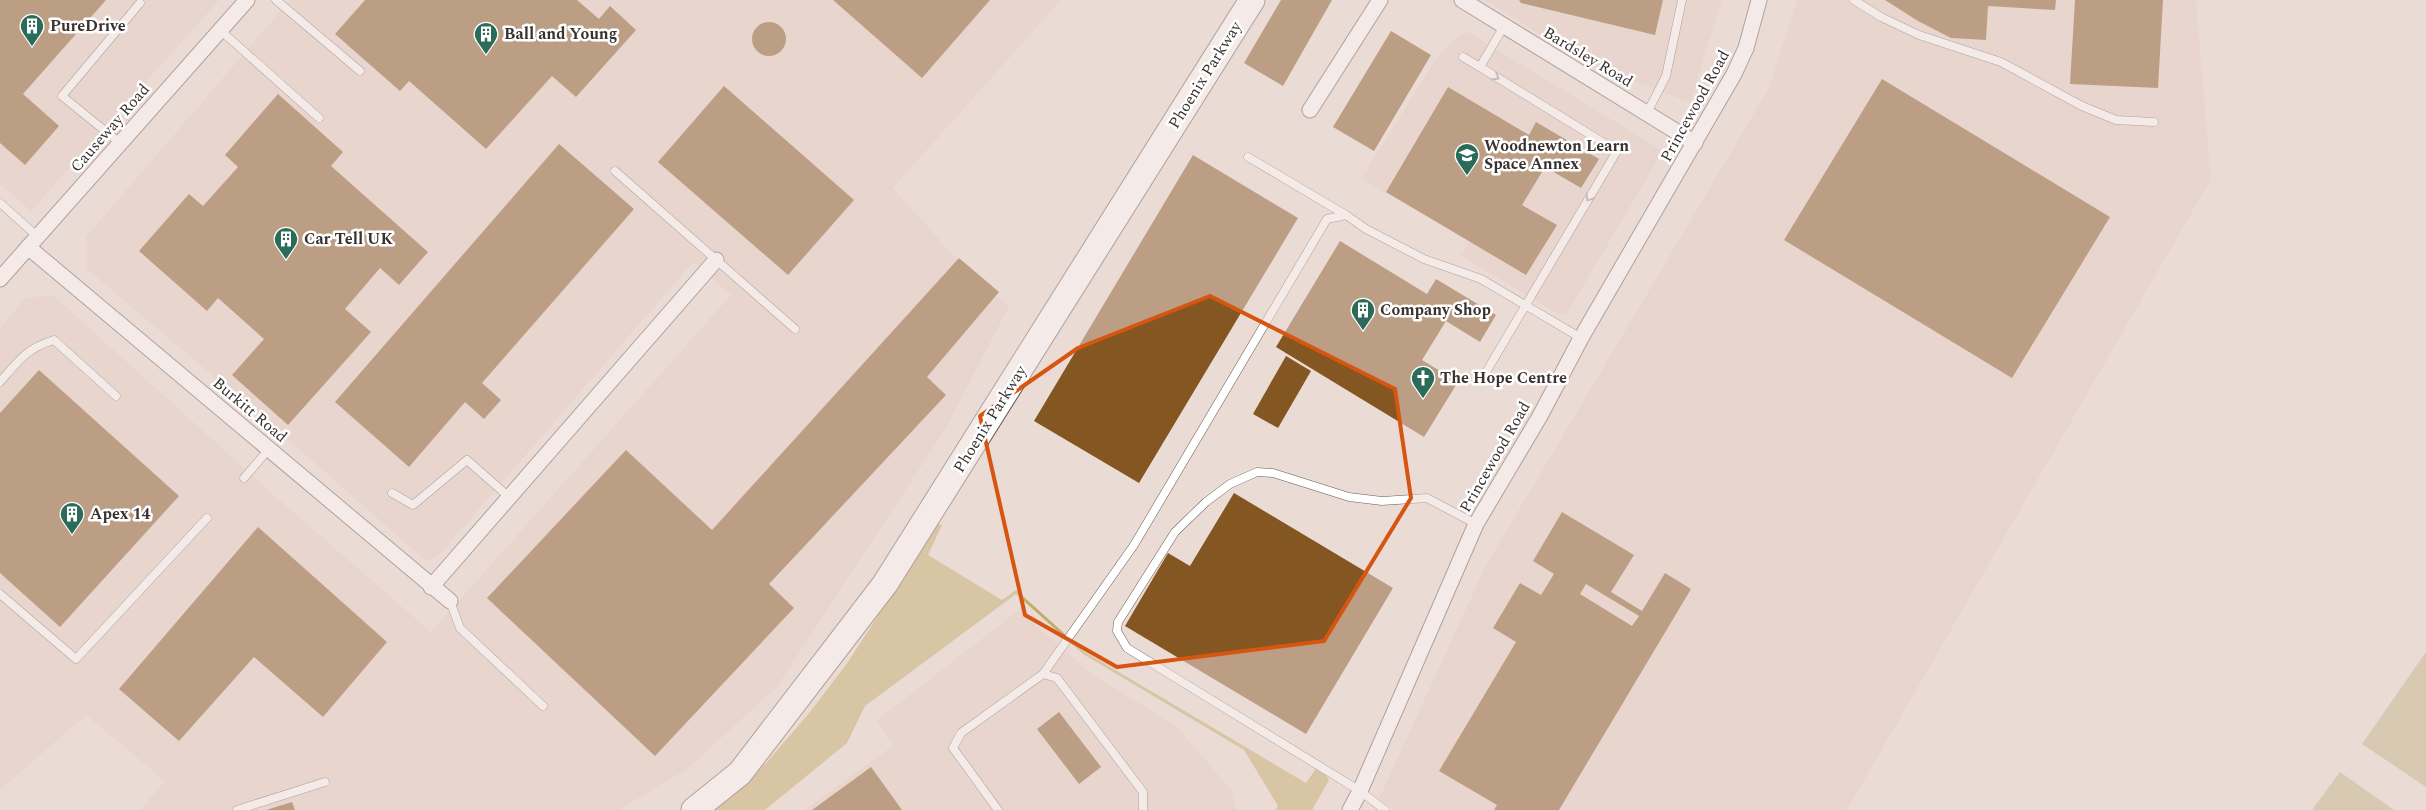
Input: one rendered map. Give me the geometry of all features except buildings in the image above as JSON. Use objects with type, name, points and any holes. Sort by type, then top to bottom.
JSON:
[{"type":"main road","name":"Phoenix Parkway","points":[[694,810],[740,774],[886,584],[1252,0]]},
{"type":"street","name":"Causeway Road","points":[[0,279],[247,0]]},
{"type":"street","points":[[1310,110],[1380,0]]},
{"type":"street","name":"Bardsley Road","points":[[1463,0],[1695,143]]},
{"type":"street","name":"Princewood Road","points":[[1350,810],[1360,792],[1476,524],[1540,416],[1581,338],[1695,143],[1746,48],[1759,0]]},
{"type":"street","name":"Burkitt Road","points":[[33,242],[269,449],[450,601]]},
{"type":"street","points":[[431,587],[508,496],[716,260]]},
{"type":"lane","points":[[276,0],[360,71]]},
{"type":"lane","points":[[1647,113],[1666,76],[1682,0]]},
{"type":"lane","points":[[1854,0],[1862,2],[1919,35],[2001,62],[2082,106],[2116,120],[2154,122]]},
{"type":"lane","points":[[120,143],[62,96],[140,2]]},
{"type":"lane","points":[[1480,67],[1504,26]]},
{"type":"lane","points":[[220,30],[319,118]]},
{"type":"lane","points":[[1463,57],[1617,151],[1482,379]]},
{"type":"lane","points":[[1248,158],[1346,215],[1366,229],[1424,259],[1481,279],[1581,338]]},
{"type":"lane","points":[[615,170],[795,329]]},
{"type":"lane","points":[[0,203],[33,242]]},
{"type":"lane","points":[[998,810],[954,748],[960,733],[1044,674],[1134,545],[1327,218],[1346,215]]},
{"type":"lane","points":[[0,382],[24,354],[38,345],[54,340],[116,396]]},
{"type":"lane","points":[[244,478],[269,449]]},
{"type":"lane","points":[[392,493],[413,505],[467,460],[508,496]]},
{"type":"lane","points":[[1385,810],[1360,792],[1127,648],[1117,631],[1118,622],[1176,532],[1206,502],[1230,484],[1257,472],[1273,473],[1349,497],[1382,501],[1427,498],[1476,524]]},
{"type":"lane","points":[[0,594],[76,659],[207,518]]},
{"type":"lane","points":[[450,601],[460,628],[543,706]]},
{"type":"lane","points":[[1044,674],[1057,678],[1143,792],[1142,810]]},
{"type":"lane","points":[[236,810],[325,782]]},
{"type":"highlighted area","points":[[1210,296],[1395,389],[1411,498],[1324,641],[1117,667],[1025,615],[980,416],[1078,348]]},
{"type":"shaded area","points":[[0,0],[219,0],[31,211],[0,184]]},
{"type":"shaded area","points":[[290,0],[1061,0],[893,188],[954,256],[1009,306],[946,428],[777,687],[687,769],[619,810],[140,810],[165,781],[86,715],[0,790],[0,328],[25,298],[53,295],[277,498],[431,632],[731,295],[693,262],[439,555],[426,561],[284,436],[87,269],[86,237]]},
{"type":"shaded area","points":[[1484,0],[1722,0],[1690,103],[1590,64]]},
{"type":"shaded area","points":[[1797,0],[2196,0],[2211,179],[1847,810],[1394,810],[1379,799],[1485,567],[1769,88]]},
{"type":"shaded area","points":[[1468,32],[1663,151],[1566,315],[1557,313],[1461,256],[1470,241],[1361,179],[1435,60],[1459,35]]},
{"type":"shaded area","points":[[937,524],[942,525],[928,555],[1002,600],[1016,590],[1085,652],[1306,783],[1317,767],[1324,772],[1329,780],[1312,810],[1276,810],[1278,806],[1244,750],[1083,654],[1016,594],[865,706],[847,743],[765,810],[709,810],[766,763],[810,712],[848,662]]},
{"type":"shaded area","points":[[1019,610],[1090,673],[1176,726],[1233,792],[1236,810],[804,810],[894,745],[876,721]]},
{"type":"shaded area","points":[[2426,652],[2426,787],[2362,744]]},
{"type":"shaded area","points":[[2340,772],[2394,810],[2312,810]]},
{"type":"place","name":"PureDrive","points":[[32,47]]},
{"type":"place","name":"Ball and Young","points":[[486,55]]},
{"type":"place","name":"Woodnewton Learn Space Annex","points":[[1467,176]]},
{"type":"place","name":"Car Tell UK","points":[[286,260]]},
{"type":"place","name":"Company Shop","points":[[1363,331]]},
{"type":"place","name":"The Hope Centre","points":[[1423,399]]},
{"type":"place","name":"Apex 14","points":[[72,535]]}]
